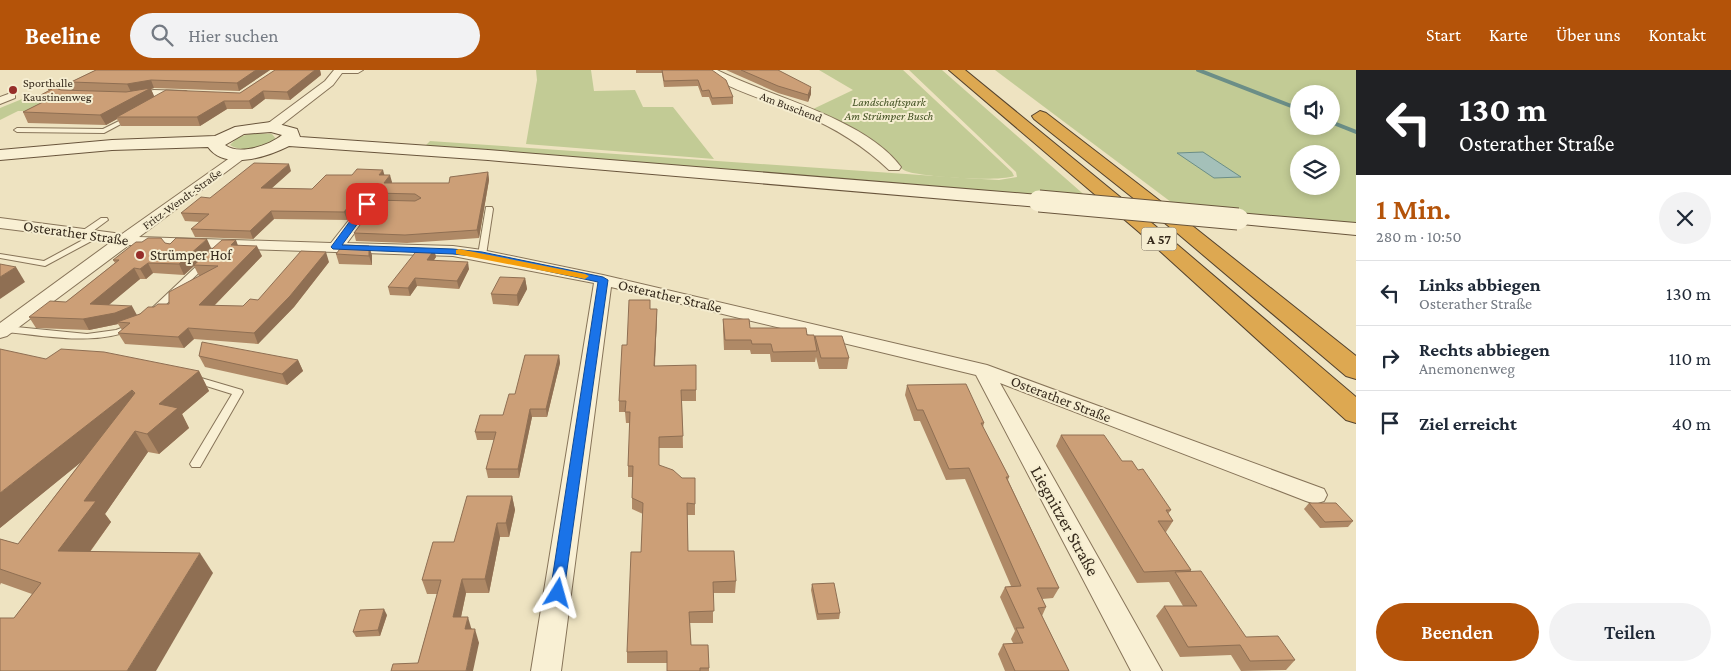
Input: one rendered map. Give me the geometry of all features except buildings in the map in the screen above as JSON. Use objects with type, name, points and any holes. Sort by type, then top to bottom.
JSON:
[{"type":"highway","name":"A 57","points":[[956,70],[1146,228],[1356,413]]},
{"type":"highway","name":"A 57","points":[[981,70],[1183,228],[1356,370]]},
{"type":"main road","points":[[0,155],[112,145],[218,141],[244,130],[271,127],[287,130],[296,142]]},
{"type":"main road","points":[[218,141],[216,146],[223,152],[241,154],[268,150],[296,142],[479,154],[1356,229]]},
{"type":"street","points":[[94,96],[66,96],[58,92],[106,70]]},
{"type":"street","points":[[329,83],[339,70]]},
{"type":"street","points":[[343,70],[357,70]]},
{"type":"street","points":[[271,127],[329,83],[357,70]]},
{"type":"street","name":"Am Buschend","points":[[709,70],[750,91],[804,109],[847,131],[873,146],[894,166]]},
{"type":"street","points":[[112,96],[171,93],[198,94]]},
{"type":"street","name":"Fritz-Wendt-Straße","points":[[3,330],[241,154]]},
{"type":"street","points":[[336,247],[371,202]]},
{"type":"street","name":"Osterather Straße","points":[[0,223],[126,240],[453,251],[482,255],[603,280],[987,371],[1316,495]]},
{"type":"street","points":[[546,671],[603,280]]},
{"type":"street","name":"Liegnitzer Straße","points":[[987,371],[986,377],[1147,671]]},
{"type":"lane","points":[[155,102],[171,93]]},
{"type":"lane","points":[[17,130],[104,131],[140,111]]},
{"type":"lane","points":[[482,255],[490,210]]},
{"type":"lane","points":[[0,256],[45,264],[89,236],[104,220]]},
{"type":"lane","points":[[3,330],[94,336],[127,330],[142,321],[226,244]]},
{"type":"lane","points":[[177,374],[238,392],[196,464]]},
{"type":"green space","points":[[536,70],[591,70],[594,91],[635,90],[643,107],[673,107],[714,159],[526,144],[537,80]]},
{"type":"green space","name":"Landschaftspark Am Strümper Busch","points":[[819,70],[903,70],[1012,172],[1014,176],[993,179],[962,178],[918,174],[904,170],[893,160],[811,110],[853,90]]},
{"type":"green space","points":[[909,70],[942,70],[1089,199],[425,146],[430,141],[964,178],[999,180],[1017,177],[1016,172]]},
{"type":"green space","points":[[995,70],[1356,70],[1356,223],[1179,208]]},
{"type":"green space","points":[[27,97],[60,98],[34,111],[18,111],[0,120],[0,108]]},
{"type":"green space","points":[[254,133],[272,134],[276,139],[267,145],[254,149],[241,149],[230,145],[238,137]]},
{"type":"water","points":[[1203,152],[1241,177],[1214,178],[1177,153]]},
{"type":"waterway","points":[[1198,70],[1290,106]]},
{"type":"waterway","points":[[1340,126],[1356,132]]},
{"type":"slow traffic","points":[[459,252],[585,276]]},
{"type":"place","name":"Sporthalle Kaustinenweg","points":[[13,90]]},
{"type":"place","name":"Strümper Hof","points":[[140,255]]},
{"type":"route","points":[[367,204],[336,247],[453,251],[482,255],[603,280],[558,593]]}]
